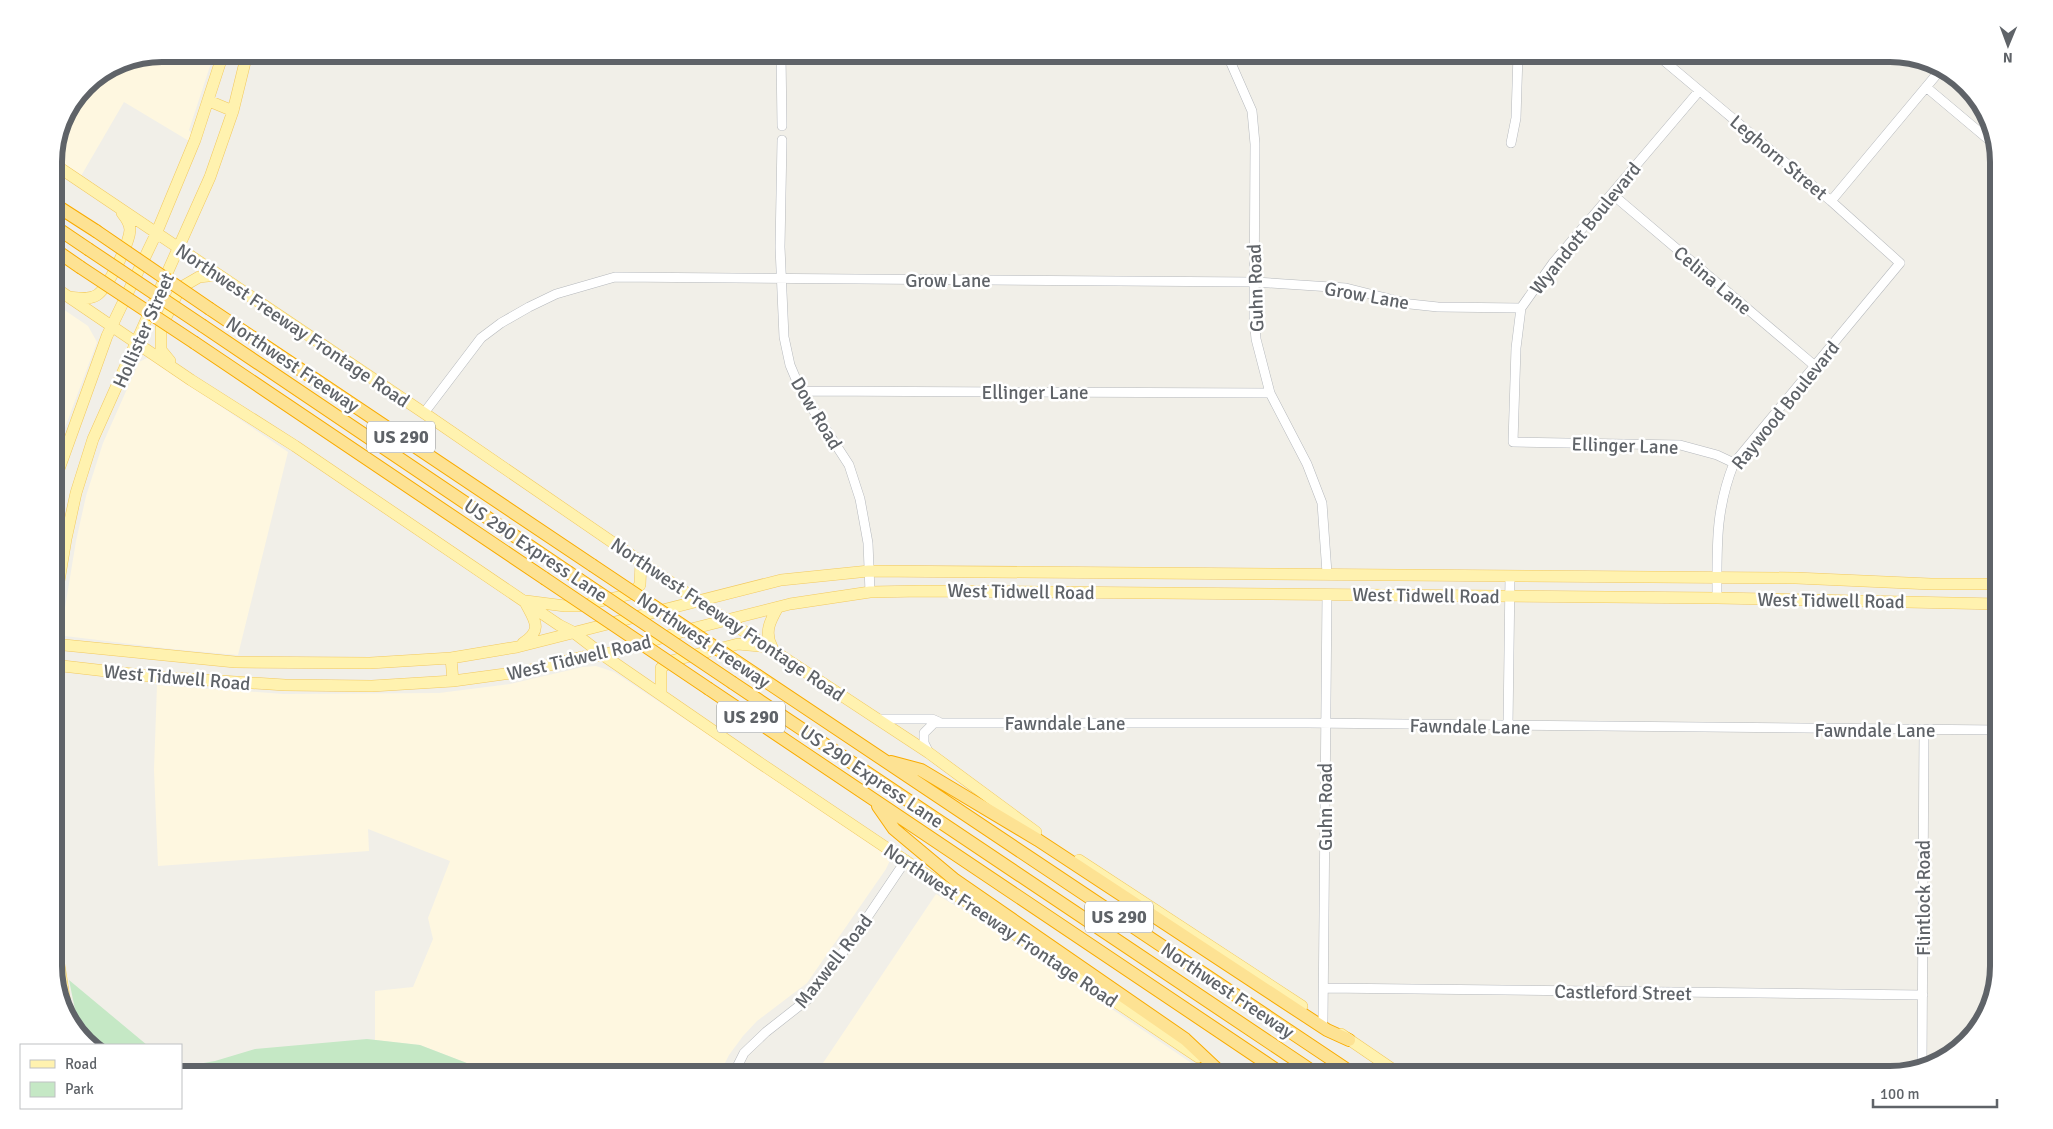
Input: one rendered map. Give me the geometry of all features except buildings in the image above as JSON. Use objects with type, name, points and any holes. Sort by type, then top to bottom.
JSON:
[{"type":"highway","name":"Northwest Freeway","points":[[63,210],[1341,1066]]},
{"type":"highway","name":"US 290 Express Lane","points":[[63,232],[1305,1066]]},
{"type":"highway","name":"Northwest Freeway","points":[[63,255],[1271,1066]]},
{"type":"highway","points":[[882,760],[921,770],[1038,840],[1327,1030],[1349,1040]]},
{"type":"highway","points":[[876,801],[894,829],[955,880],[1185,1039],[1216,1066]]},
{"type":"main road","name":"Hollister Street","points":[[63,460],[112,327],[156,234],[209,101],[220,63]]},
{"type":"main road","name":"Hollister Street","points":[[63,557],[82,475],[93,439],[210,177],[232,112],[245,63]]},
{"type":"main road","points":[[209,101],[232,112]]},
{"type":"main road","name":"Northwest Freeway Frontage Road","points":[[63,170],[424,413],[698,601],[772,647],[929,753],[1027,826],[1211,944],[1388,1066]]},
{"type":"main road","points":[[68,297],[89,298],[105,289],[130,230],[129,222],[118,208]]},
{"type":"main road","points":[[176,369],[161,350],[161,328],[180,288],[199,277],[217,275]]},
{"type":"main road","name":"Northwest Freeway Frontage Road","points":[[63,293],[295,446],[467,564],[559,625],[573,632],[603,655],[757,761],[1214,1066]]},
{"type":"main road","points":[[524,600],[571,606],[631,594],[640,585],[640,561]]},
{"type":"main road","name":"West Tidwell Road","points":[[63,645],[235,662],[370,663],[451,658],[517,647],[781,580],[869,571],[1615,576],[1990,584]]},
{"type":"main road","points":[[1018,592],[1019,572]]},
{"type":"main road","points":[[1174,572],[1174,593]]},
{"type":"main road","points":[[1615,576],[1615,596]]},
{"type":"main road","points":[[1848,601],[1850,580]]},
{"type":"main road","points":[[1978,584],[1978,604]]},
{"type":"main road","name":"West Tidwell Road","points":[[63,665],[158,677],[285,685],[372,686],[453,681],[517,672],[603,655],[778,607],[870,592],[1615,596],[1990,604]]},
{"type":"main road","points":[[517,647],[532,637],[536,628],[536,622],[524,600]]},
{"type":"main road","points":[[772,647],[767,639],[769,622],[778,607]]},
{"type":"main road","points":[[661,694],[661,668],[671,661],[738,644],[772,647]]},
{"type":"main road","points":[[451,658],[453,681]]},
{"type":"street","name":"Guhn Road","points":[[1231,62],[1252,111],[1255,144],[1254,317],[1256,339],[1270,393],[1315,480],[1322,503],[1327,573]]},
{"type":"street","points":[[1511,143],[1516,118],[1518,62]]},
{"type":"street","name":"Leghorn Street","points":[[1666,62],[1831,201],[1900,263]]},
{"type":"street","points":[[781,63],[782,126]]},
{"type":"street","points":[[1831,201],[1937,74]]},
{"type":"street","points":[[1926,87],[1988,139]]},
{"type":"street","name":"Wyandott Boulevard","points":[[1513,442],[1516,348],[1520,308],[1553,262],[1699,91]]},
{"type":"street","name":"Dow Road","points":[[782,140],[782,280],[784,334],[790,365],[801,391],[849,465],[860,499],[868,543],[870,592]]},
{"type":"street","name":"Celina Lane","points":[[1612,194],[1815,366]]},
{"type":"street","name":"Raywood Boulevard","points":[[1717,598],[1722,497],[1734,463],[1900,263]]},
{"type":"street","name":"Grow Lane","points":[[424,413],[481,338],[528,306],[556,294],[615,277],[782,280],[1255,282],[1346,288],[1410,304],[1438,307],[1520,308]]},
{"type":"street","name":"Ellinger Lane","points":[[801,391],[1270,393]]},
{"type":"street","name":"Ellinger Lane","points":[[1513,442],[1680,445],[1717,455],[1734,463]]},
{"type":"street","points":[[1508,726],[1510,576]]},
{"type":"street","name":"Guhn Road","points":[[1323,1021],[1327,594]]},
{"type":"street","name":"Fawndale Lane","points":[[878,719],[932,719],[942,723],[1326,724],[1990,730]]},
{"type":"street","points":[[929,753],[924,743],[924,733],[934,723],[942,723]]},
{"type":"street","name":"Flintlock Road","points":[[1922,1061],[1924,730]]},
{"type":"street","name":"Maxwell Road","points":[[738,1066],[744,1053],[766,1032],[808,999],[852,940],[906,860]]},
{"type":"street","name":"Castleford Street","points":[[1324,988],[1923,995]]},
{"type":"shaded area","points":[[211,63],[189,130],[192,135],[189,141],[124,102],[81,176],[63,167],[64,143],[70,124],[79,107],[97,87],[124,70],[143,64]]},
{"type":"shaded area","points":[[63,309],[88,326],[97,342],[63,433]]},
{"type":"shaded area","points":[[147,358],[154,361],[288,452],[238,655],[172,649],[65,636],[63,634],[63,620],[76,541],[86,496],[103,443],[139,362]]},
{"type":"shaded area","points":[[596,666],[614,672],[892,856],[886,869],[807,983],[757,1021],[743,1036],[724,1066],[475,1066],[420,1045],[375,1040],[375,991],[413,987],[433,939],[428,918],[450,861],[368,829],[369,851],[158,866],[154,770],[157,685],[284,694],[439,693],[510,684],[583,667]]},
{"type":"shaded area","points":[[936,894],[991,927],[1196,1066],[821,1066]]},
{"type":"green space","points":[[69,980],[146,1044],[100,1044],[87,1032],[77,1018]]},
{"type":"green space","points":[[367,1039],[420,1045],[475,1066],[187,1066],[215,1061],[255,1049]]}]
